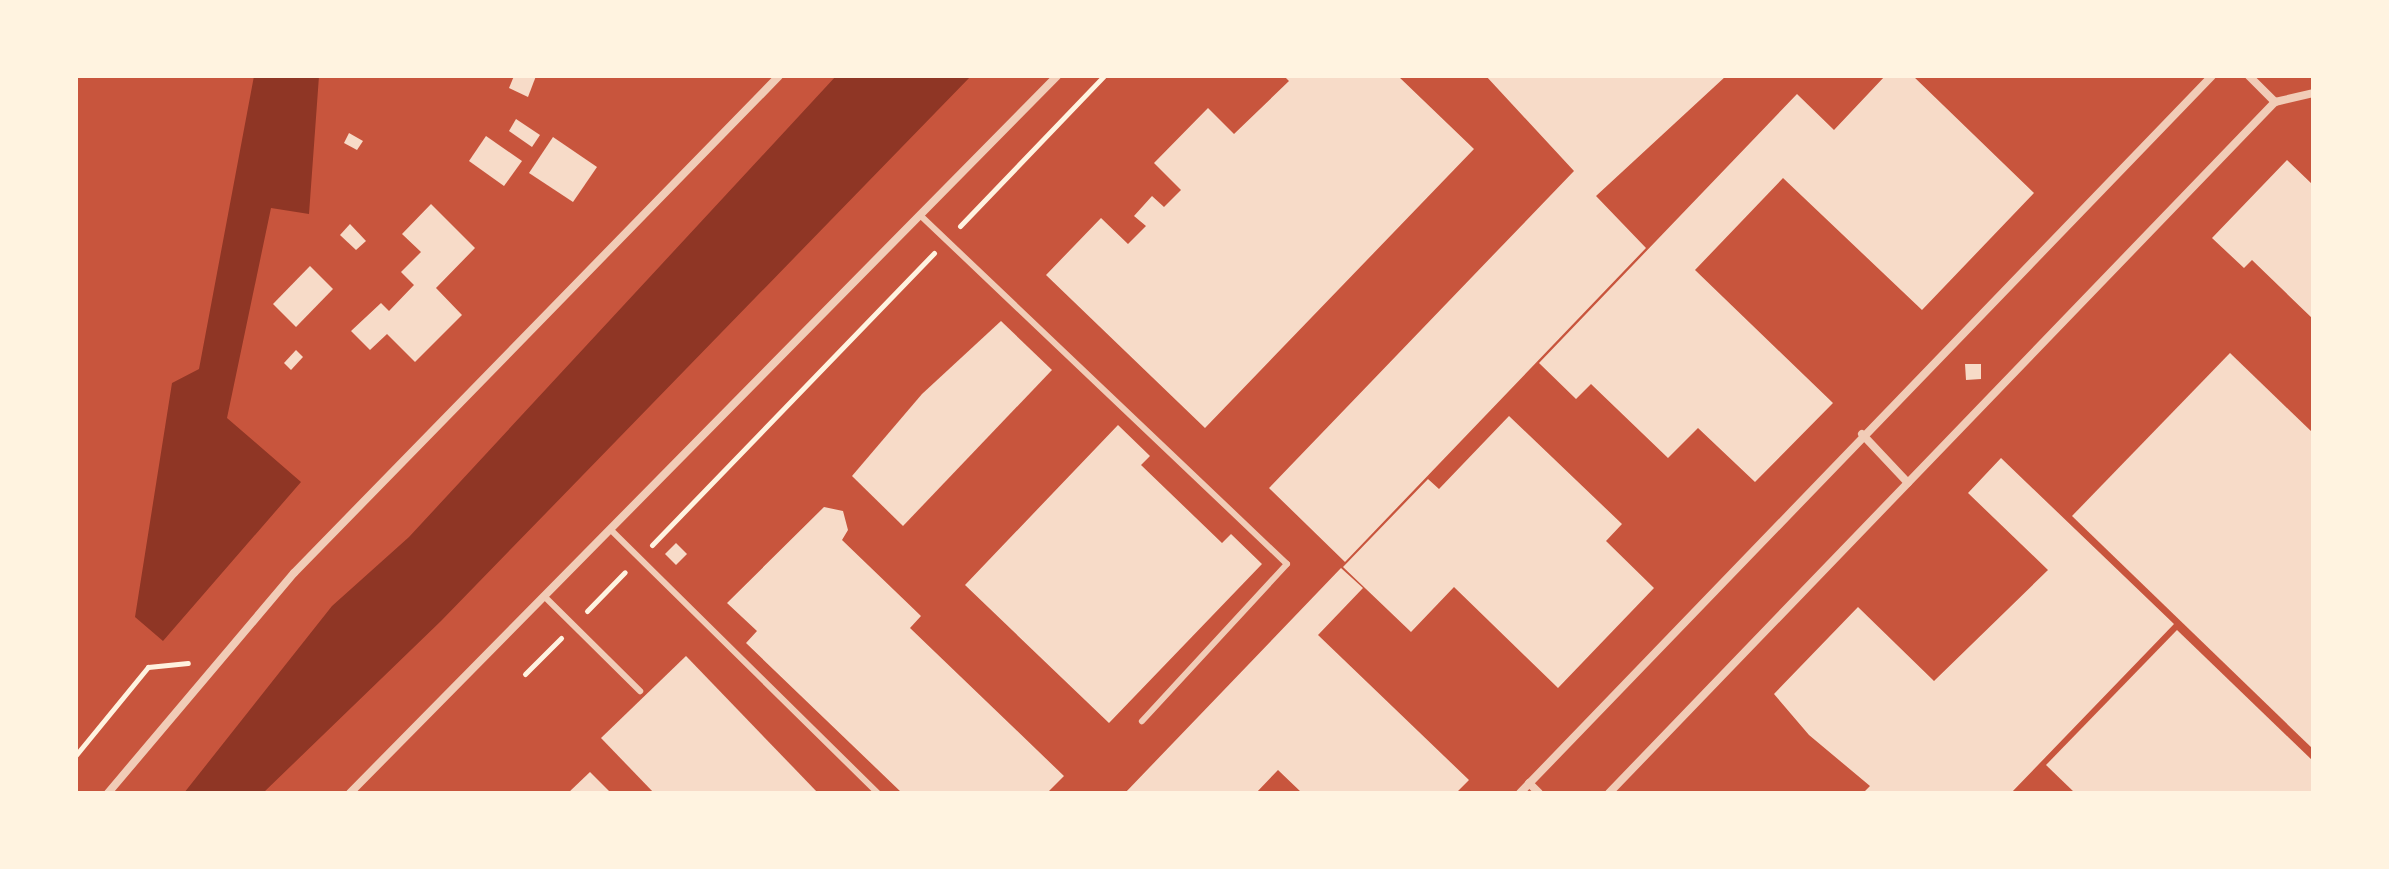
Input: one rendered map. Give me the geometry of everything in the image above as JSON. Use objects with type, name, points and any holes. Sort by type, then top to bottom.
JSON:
[{"type":"street","points":[[108,793],[217,661],[779,76]]},
{"type":"street","points":[[350,793],[612,531],[1057,76]]},
{"type":"street","points":[[1520,793],[1862,434],[2212,76]]},
{"type":"street","points":[[2249,76],[2275,102]]},
{"type":"street","points":[[1609,793],[2275,102],[2313,93]]},
{"type":"street","points":[[1862,434],[1908,483]]},
{"type":"street","points":[[1529,783],[1539,793]]},
{"type":"lane","points":[[921,216],[1287,564],[1142,721]]},
{"type":"lane","points":[[612,531],[878,793]]},
{"type":"lane","points":[[545,597],[640,691]]},
{"type":"path","points":[[525,674],[1104,76]]},
{"type":"path","points":[[76,755],[148,667],[217,661]]},
{"type":"shaded area","points":[[254,76],[319,76],[309,214],[271,208],[227,418],[301,482],[163,641],[135,617],[172,383],[199,369]]},
{"type":"shaded area","points":[[836,76],[971,76],[441,621],[263,793],[184,793],[332,606],[409,537]]},
{"type":"building","points":[[514,76],[536,76],[528,97],[509,88]]},
{"type":"building","points":[[1284,76],[1398,76],[1474,149],[1205,428],[1046,275],[1101,218],[1128,244],[1146,226],[1134,216],[1152,196],[1164,207],[1181,190],[1154,163],[1208,108],[1234,134],[1289,81]]},
{"type":"building","points":[[1486,76],[1726,76],[1596,196],[1646,248],[1345,562],[1269,488],[1574,171]]},
{"type":"building","points":[[1885,76],[1913,76],[2034,193],[1922,310],[1783,178],[1695,270],[1833,403],[1755,482],[1698,428],[1668,458],[1591,384],[1576,399],[1539,363],[1797,94],[1834,130]]},
{"type":"building","points":[[516,119],[540,135],[532,147],[509,131]]},
{"type":"building","points":[[349,133],[363,141],[357,150],[344,143]]},
{"type":"building","points":[[486,136],[522,161],[504,186],[469,161]]},
{"type":"building","points":[[553,137],[597,167],[573,202],[529,173]]},
{"type":"building","points":[[2287,160],[2313,185],[2313,319],[2252,260],[2244,268],[2212,238]]},
{"type":"building","points":[[431,204],[475,248],[436,288],[462,315],[415,362],[387,334],[370,350],[351,331],[381,303],[389,311],[414,285],[401,272],[421,252],[402,234]]},
{"type":"building","points":[[350,224],[366,241],[356,250],[340,235]]},
{"type":"building","points":[[310,266],[333,289],[296,327],[273,304]]},
{"type":"building","points":[[1001,321],[1052,370],[903,526],[852,476],[922,394]]},
{"type":"building","points":[[296,350],[303,357],[291,370],[284,363]]},
{"type":"building","points":[[2230,353],[2313,433],[2313,749],[2072,516]]},
{"type":"building","points":[[1965,364],[1981,364],[1981,379],[1966,380]]},
{"type":"building","points":[[1509,416],[1622,524],[1606,541],[1654,588],[1558,688],[1454,587],[1411,632],[1343,567],[1428,479],[1439,489]]},
{"type":"building","points":[[1118,425],[1150,456],[1141,465],[1222,543],[1231,534],[1262,564],[1109,723],[965,585]]},
{"type":"building","points":[[2001,458],[2174,624],[2011,793],[1863,793],[1870,786],[1809,735],[1774,694],[1858,607],[1934,681],[2048,570],[1968,493]]},
{"type":"building","points":[[824,507],[843,511],[848,530],[842,540],[921,616],[910,628],[1064,776],[1047,793],[902,793],[746,643],[757,631],[727,603]]},
{"type":"building","points":[[676,543],[687,554],[676,565],[665,554]]},
{"type":"building","points":[[1341,568],[1363,588],[1318,635],[1469,780],[1456,793],[1302,793],[1278,770],[1256,793],[1125,793]]},
{"type":"building","points":[[2177,630],[2313,761],[2313,793],[2075,793],[2046,765]]},
{"type":"building","points":[[686,656],[818,793],[654,793],[601,738]]},
{"type":"building","points":[[590,772],[611,793],[568,793]]}]
